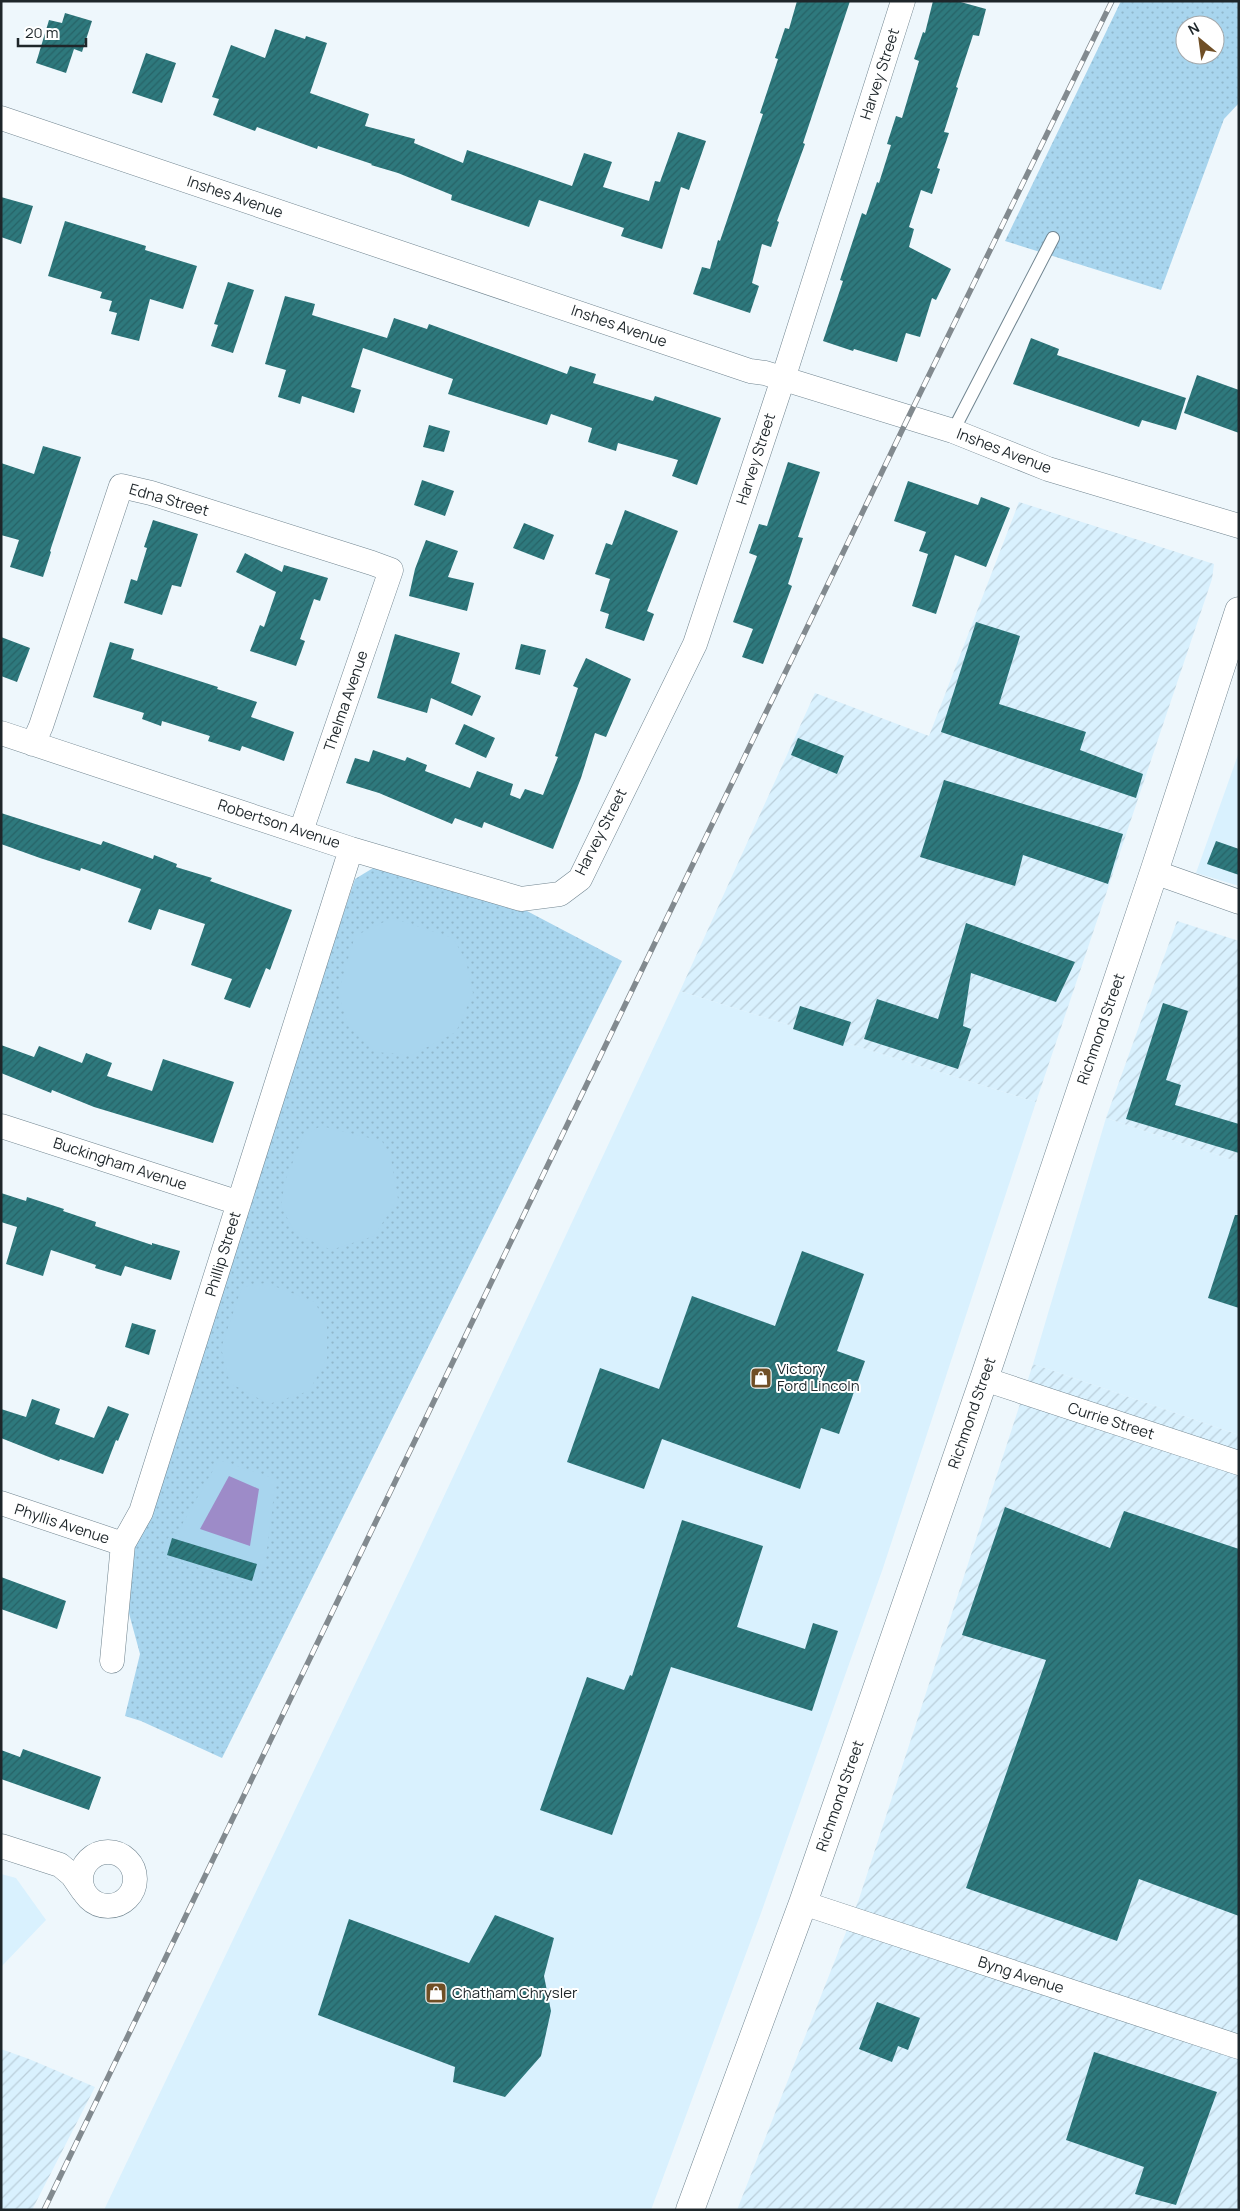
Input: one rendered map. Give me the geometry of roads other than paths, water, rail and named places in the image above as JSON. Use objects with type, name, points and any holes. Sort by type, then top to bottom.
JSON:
[{"type":"main road","name":"Richmond Street","points":[[690,2210],[803,1903],[984,1379],[1154,872],[1239,611]]},
{"type":"street","name":"Harvey Street","points":[[560,894],[580,878],[695,644],[783,379],[903,1]]},
{"type":"street","name":"Inshes Avenue","points":[[1,118],[750,371],[783,379],[953,431],[1048,469],[1239,526]]},
{"type":"street","name":"Edna Street","points":[[32,744],[41,726],[121,486],[151,492],[391,570]]},
{"type":"street","name":"Thelma Avenue","points":[[301,831],[391,570]]},
{"type":"street","name":"Robertson Avenue","points":[[1,733],[351,848],[521,899],[560,894]]},
{"type":"street","name":"Phillip Street","points":[[112,1661],[123,1544],[141,1512],[351,848]]},
{"type":"street","points":[[1154,872],[1239,902]]},
{"type":"street","name":"Buckingham Avenue","points":[[1,1126],[239,1203]]},
{"type":"street","name":"Currie Street","points":[[984,1379],[1239,1463]]},
{"type":"street","name":"Phyllis Avenue","points":[[1,1504],[123,1544]]},
{"type":"street","points":[[1,1846],[66,1869],[92,1901],[106,1906],[120,1903],[133,1887],[134,1874],[128,1860],[109,1852],[95,1854],[71,1863],[53,1863]]},
{"type":"street","points":[[83,1891],[81,1884],[82,1870],[95,1854]]},
{"type":"street","name":"Byng Avenue","points":[[803,1903],[1239,2047]]},
{"type":"lane","points":[[953,431],[1053,238]]},
{"type":"railway","points":[[44,2210],[908,418],[1112,1]]},
{"type":"place","name":"Victory Ford Lincoln","points":[[761,1378]]},
{"type":"place","name":"Chatham Chrysler","points":[[436,1993]]}]
